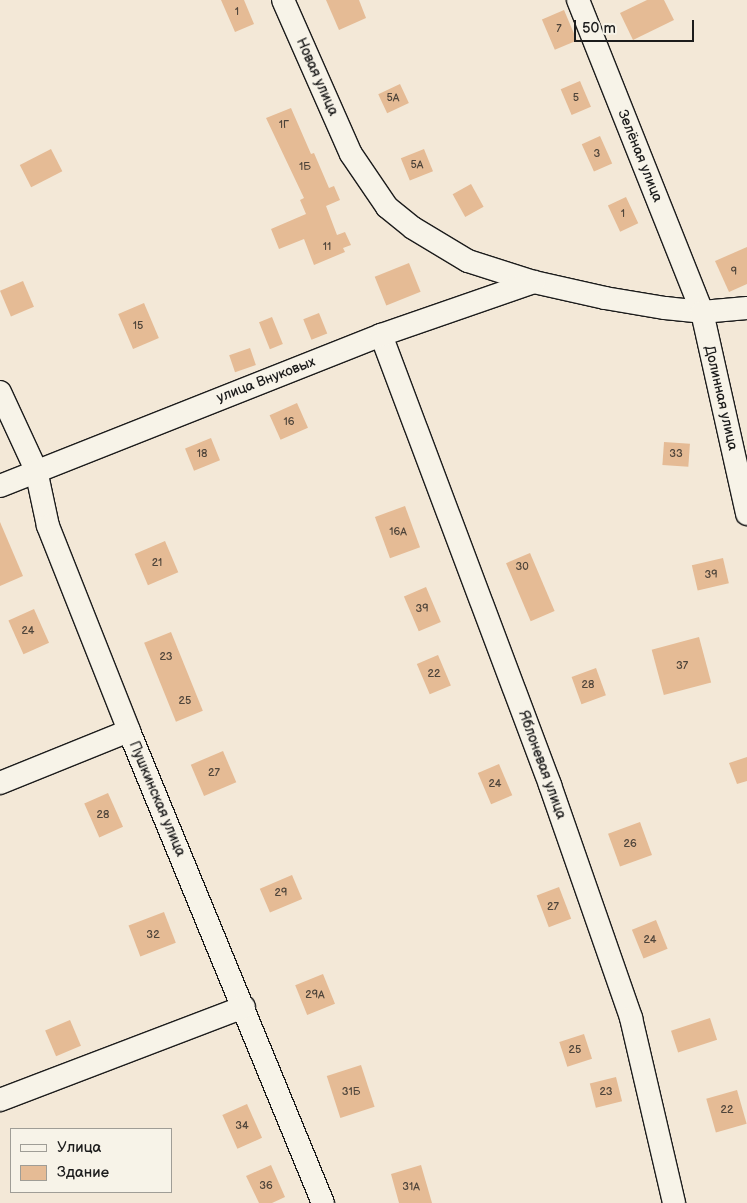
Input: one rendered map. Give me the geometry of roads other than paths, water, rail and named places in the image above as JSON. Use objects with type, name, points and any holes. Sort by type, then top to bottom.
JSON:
[{"type":"street","name":"Новая улица","points":[[283,0],[351,154],[387,207],[413,228],[468,261],[534,282],[605,298],[665,308],[702,312],[747,308]]},
{"type":"street","name":"Зелёная улица","points":[[578,0],[702,312]]},
{"type":"street","name":"улица Внуковых","points":[[0,486],[36,470],[381,335],[534,282]]},
{"type":"street","name":"Долинная улица","points":[[702,312],[747,514]]},
{"type":"street","name":"Яблоневая улица","points":[[381,335],[550,784],[631,1018],[674,1203]]},
{"type":"street","name":"Пушкинская улица","points":[[0,392],[36,470],[48,526],[129,731],[323,1203]]},
{"type":"street","points":[[0,783],[129,731]]},
{"type":"street","points":[[0,1100],[244,1007]]}]
